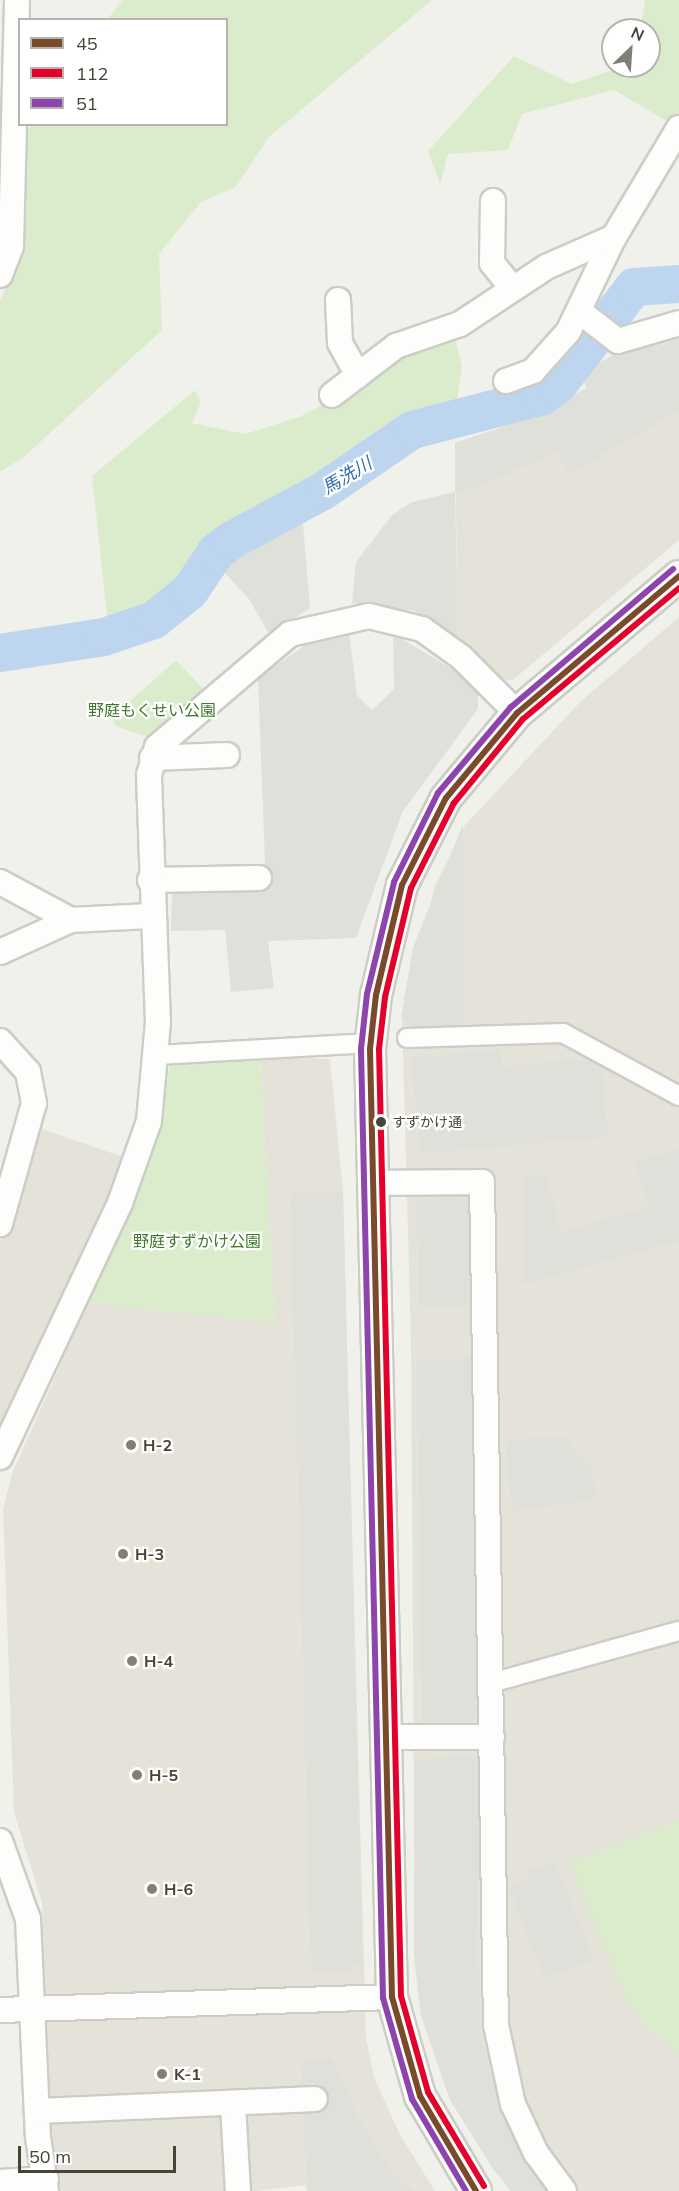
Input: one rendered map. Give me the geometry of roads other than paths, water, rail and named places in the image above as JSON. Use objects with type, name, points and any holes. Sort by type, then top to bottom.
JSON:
[{"type":"street","points":[[0,275],[11,246],[9,24],[17,0]]},
{"type":"street","points":[[506,381],[533,370],[579,311],[614,237],[679,128]]},
{"type":"street","points":[[493,201],[492,263],[513,289]]},
{"type":"street","points":[[332,395],[396,346],[460,324],[546,267],[614,237]]},
{"type":"street","points":[[338,300],[340,343],[358,375]]},
{"type":"street","points":[[579,311],[618,341],[657,325],[679,323]]},
{"type":"street","points":[[476,2191],[420,2096],[392,1997],[371,1043],[385,941],[402,885],[446,798],[518,713],[679,576]]},
{"type":"street","points":[[0,1457],[120,1203],[149,1121],[157,1055],[150,880],[152,758],[157,747],[290,634],[337,620],[369,616],[422,629],[461,657],[518,713]]},
{"type":"street","points":[[152,758],[228,755]]},
{"type":"street","points":[[150,880],[259,878]]},
{"type":"street","points":[[0,882],[71,920]]},
{"type":"street","points":[[0,952],[71,920],[150,916]]},
{"type":"street","points":[[407,1038],[563,1033],[679,1096]]},
{"type":"street","points":[[0,1041],[28,1072],[34,1103],[0,1224]]},
{"type":"street","points":[[157,1055],[371,1043]]},
{"type":"street","points":[[373,1183],[482,1182],[496,2025],[502,2066],[536,2152],[564,2191]]},
{"type":"street","points":[[491,1683],[679,1631]]},
{"type":"street","points":[[386,1737],[492,1737]]},
{"type":"street","points":[[0,1841],[28,1918],[39,2111],[46,2185],[0,2182]]},
{"type":"street","points":[[0,2010],[392,1997]]},
{"type":"street","points":[[39,2111],[233,2105],[315,2099]]},
{"type":"street","points":[[233,2105],[238,2191]]},
{"type":"waterway","name":"馬洗川","points":[[0,653],[104,637],[154,620],[190,591],[216,552],[232,540],[323,491],[412,430],[543,396],[557,386],[634,287],[679,284]]},
{"type":"place","name":"すずかけ通","points":[[381,1122]]},
{"type":"place","name":"H-2","points":[[131,1445]]},
{"type":"place","name":"H-3","points":[[123,1554]]},
{"type":"place","name":"H-4","points":[[132,1661]]},
{"type":"place","name":"H-5","points":[[137,1775]]},
{"type":"place","name":"H-6","points":[[152,1889]]},
{"type":"place","name":"K-1","points":[[162,2074]]},
{"type":"park label","name":"野庭もくせい公園","points":[[152,710]]},
{"type":"park label","name":"野庭すずかけ公園","points":[[197,1241]]}]
